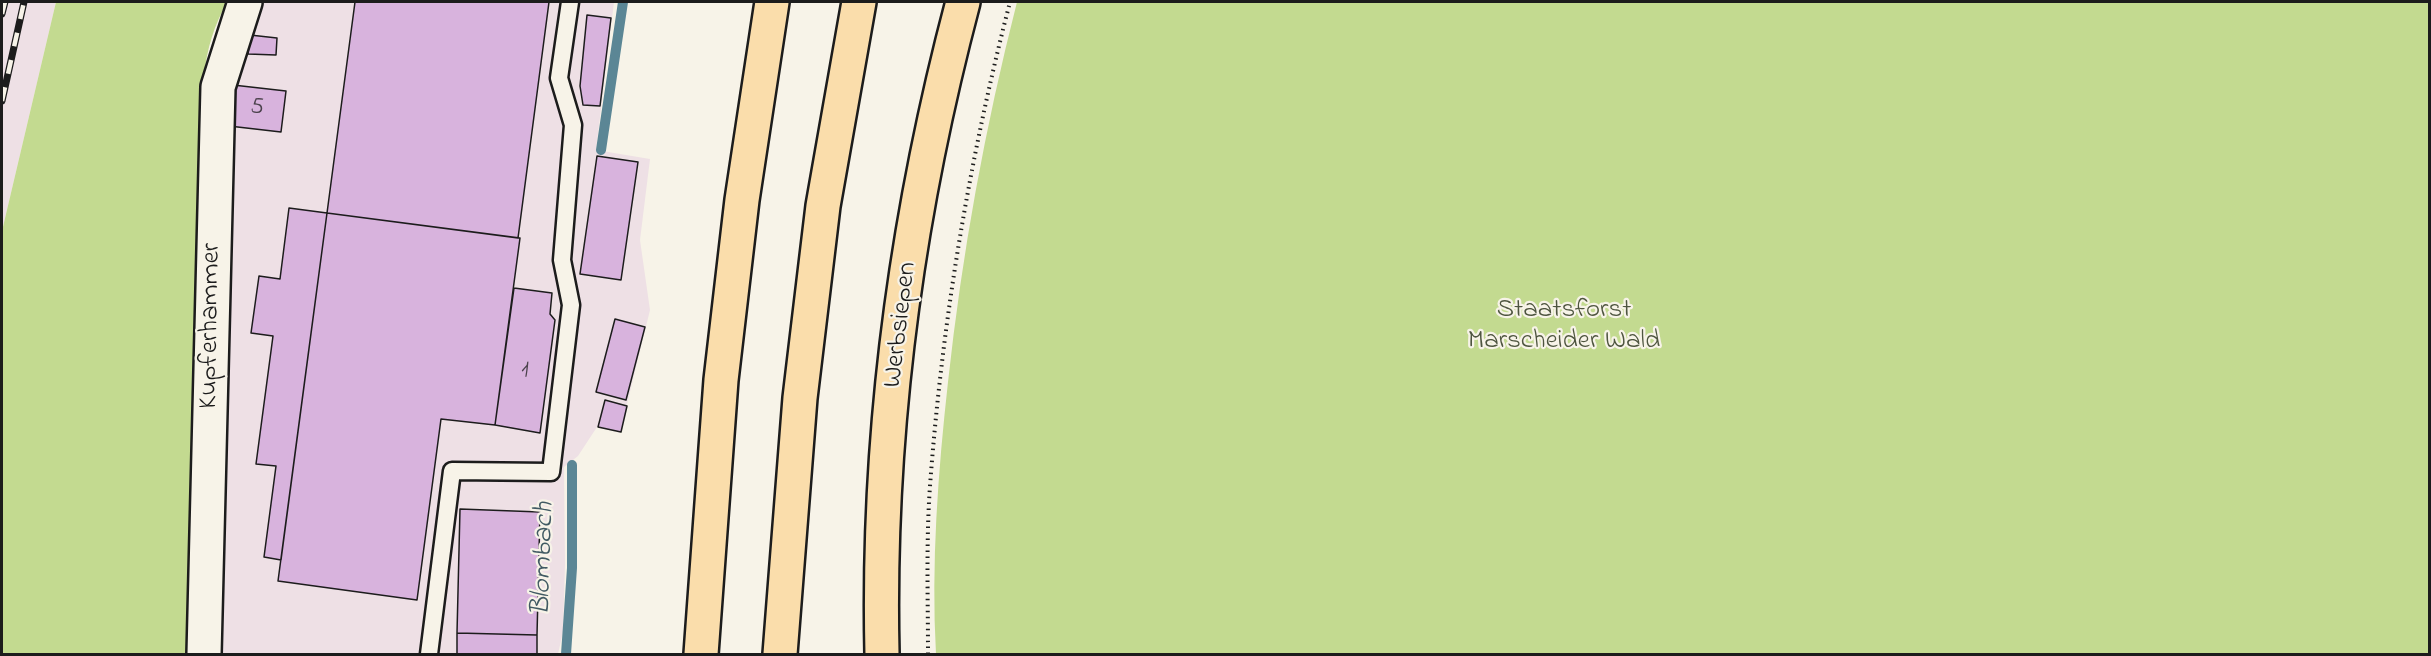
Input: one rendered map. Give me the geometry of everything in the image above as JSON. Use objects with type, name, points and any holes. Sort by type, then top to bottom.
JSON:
[{"type":"main road","points":[[701,654],[721,380],[742,200],[772,2]]},
{"type":"main road","points":[[780,654],[799,410],[823,206],[859,2]]},
{"type":"main road","name":"Werbsiepen","points":[[882,654],[885,486],[896,353],[922,188],[963,2]]},
{"type":"street","name":"Kupferhammer","points":[[204,654],[218,87],[244,2]]},
{"type":"lane","points":[[429,654],[452,471],[551,472],[571,305],[562,260],[573,125],[559,78],[570,2]]},
{"type":"path","points":[[928,654],[930,488],[942,365],[957,250],[998,46],[1010,2]]},
{"type":"shaded area","points":[[2,2],[56,2],[2,231]]},
{"type":"shaded area","points":[[259,2],[614,2],[596,150],[650,159],[640,240],[650,310],[620,433],[597,427],[578,456],[564,467],[563,632],[558,654],[215,654],[233,85]]},
{"type":"green space","points":[[56,2],[227,2],[212,38],[204,76],[192,654],[2,654],[2,231]]},
{"type":"green space","name":"Staatsforst Marscheider Wald","points":[[1017,2],[2429,2],[2429,654],[936,654],[934,586],[936,518],[948,382],[960,286],[976,190]]},
{"type":"building","points":[[355,2],[549,2],[518,238],[327,213]]},
{"type":"building","points":[[587,15],[611,18],[600,106],[583,105],[580,86]]},
{"type":"building","points":[[250,35],[277,38],[276,55],[248,54]]},
{"type":"building","points":[[233,85],[286,91],[281,132],[229,126]]},
{"type":"building","points":[[597,156],[638,162],[621,280],[580,274]]},
{"type":"building","points":[[289,208],[327,213],[281,560],[264,557],[276,466],[256,464],[273,336],[251,333],[259,276],[280,279]]},
{"type":"building","points":[[327,213],[520,238],[495,425],[441,419],[417,600],[278,581]]},
{"type":"building","points":[[514,288],[552,293],[550,314],[555,320],[540,433],[495,425]]},
{"type":"building","points":[[615,319],[645,327],[626,400],[596,392]]},
{"type":"building","points":[[605,400],[627,406],[621,432],[598,427]]},
{"type":"building","points":[[460,509],[540,512],[537,635],[457,633]]},
{"type":"building","points":[[457,633],[537,635],[537,654],[457,654]]},
{"type":"waterway","name":"Blombach","points":[[601,150],[623,2]]},
{"type":"waterway","name":"Blombach","points":[[566,654],[572,568],[572,465]]},
{"type":"railway","points":[[2,14],[5,2]]},
{"type":"railway","points":[[2,101],[24,2]]}]
